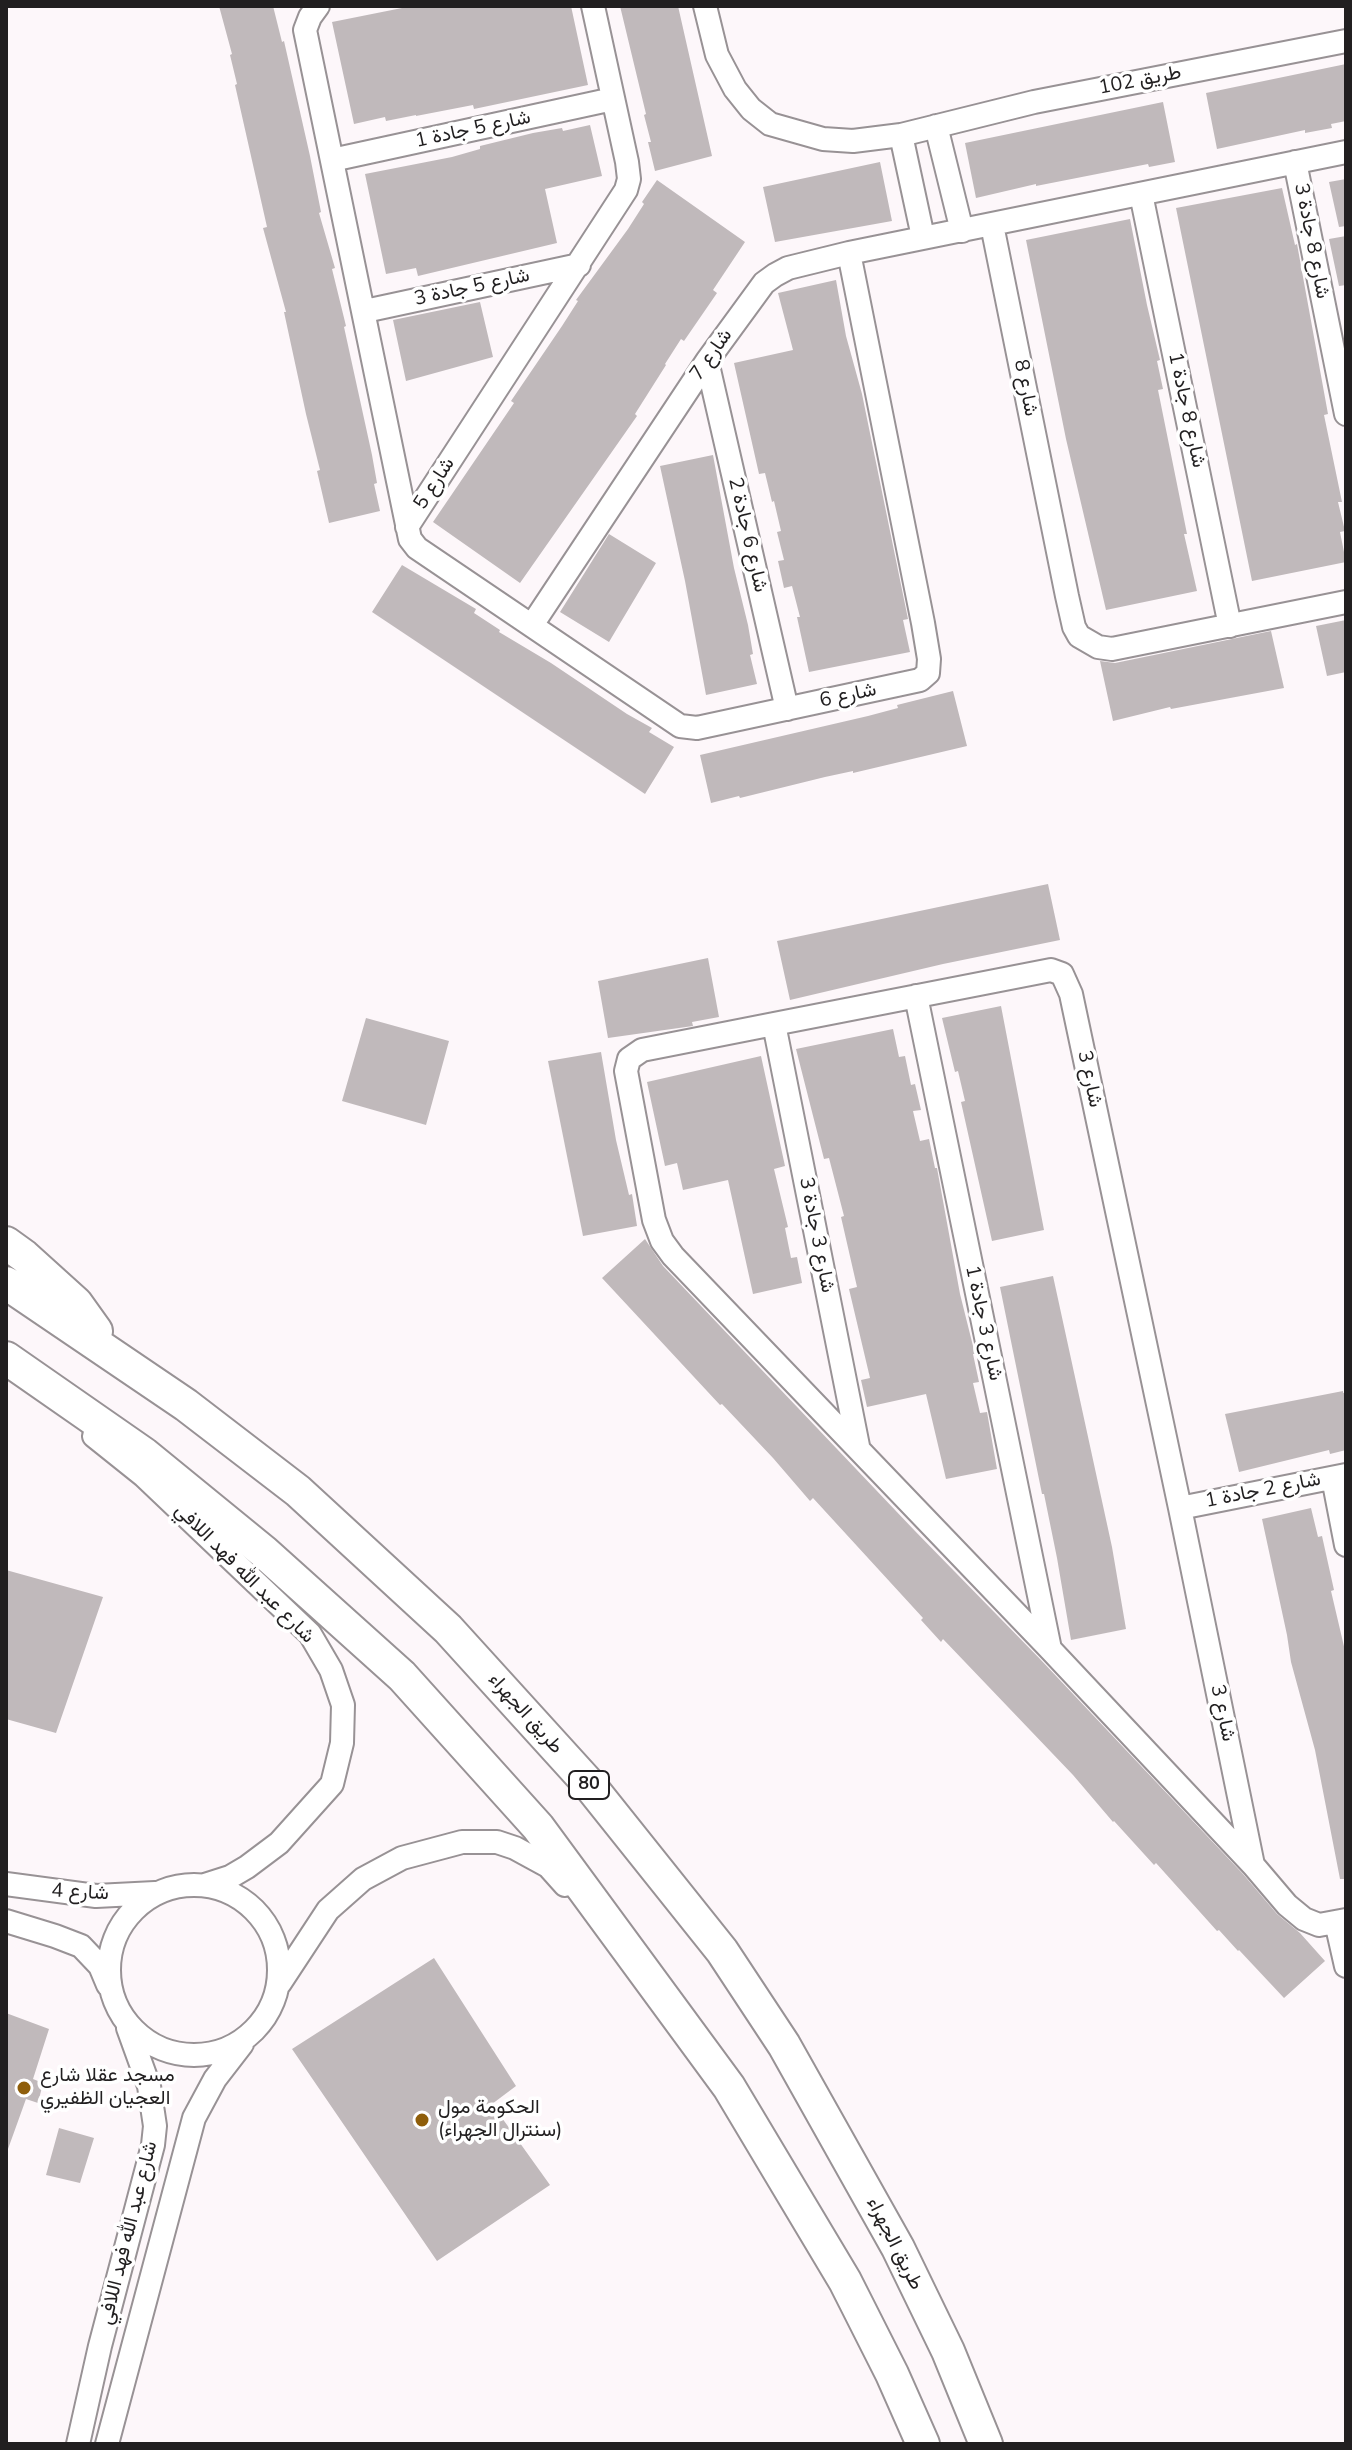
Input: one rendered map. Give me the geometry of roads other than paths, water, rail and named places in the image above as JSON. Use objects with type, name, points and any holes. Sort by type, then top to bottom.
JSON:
[{"type":"highway","points":[[6,1243],[76,1303],[115,1356]]},
{"type":"highway","name":"طريق الجهراء","points":[[6,1283],[186,1405],[298,1491],[448,1629],[587,1782],[722,1951],[784,2045],[898,2248],[948,2351],[986,2444]]},
{"type":"highway","points":[[6,1358],[144,1454],[264,1552],[402,1676],[538,1827],[729,2087],[845,2281],[923,2444]]},
{"type":"street","name":"شارع 5","points":[[318,6],[305,30],[407,527]]},
{"type":"street","name":"شارع 5","points":[[407,527],[626,190],[629,179],[593,6]]},
{"type":"street","name":"طريق 102","points":[[705,6],[717,55],[735,89],[751,109],[770,124],[823,139],[853,141],[901,135],[1034,102],[1346,41]]},
{"type":"street","name":"شارع 5 جادة 1","points":[[332,160],[613,99]]},
{"type":"street","points":[[936,126],[962,231]]},
{"type":"street","points":[[901,135],[923,237]]},
{"type":"street","points":[[992,225],[1346,152]]},
{"type":"street","name":"شارع 8 جادة 3","points":[[1295,162],[1346,414]]},
{"type":"street","name":"شارع 8 جادة 1","points":[[1141,194],[1230,626]]},
{"type":"street","name":"شارع 7","points":[[532,625],[707,361],[764,283],[788,268],[923,237],[992,225]]},
{"type":"street","name":"شارع 8","points":[[992,225],[1067,596],[1079,636],[1098,647],[1112,649],[1346,602]]},
{"type":"street","name":"شارع 6","points":[[407,527],[410,539],[417,548],[680,726],[697,728],[920,680],[928,673],[929,659],[849,253]]},
{"type":"street","name":"شارع 5 جادة 3","points":[[365,311],[579,265]]},
{"type":"street","name":"شارع 6 جادة 2","points":[[707,361],[787,709]]},
{"type":"street","name":"شارع 3","points":[[1051,970],[1062,974],[1071,994],[1253,1865],[673,1256],[662,1241],[654,1220],[626,1071],[629,1059],[642,1050],[916,996],[1051,970]]},
{"type":"street","name":"شارع 3 جادة 1","points":[[916,996],[1050,1649]]},
{"type":"street","name":"شارع 3 جادة 3","points":[[774,1024],[858,1447]]},
{"type":"street","name":"شارع عبد الله فهد اللافي","points":[[6,1365],[144,1476],[239,1565],[310,1634],[331,1670],[343,1705],[342,1743],[332,1784],[279,1843],[239,1872],[205,1885]]},
{"type":"street","points":[[1339,1476],[1346,1545]]},
{"type":"street","name":"شارع 2 جادة 1","points":[[1180,1508],[1339,1476]]},
{"type":"street","points":[[278,1987],[279,1959],[271,1932],[254,1909],[231,1893],[205,1885],[179,1885],[155,1893],[131,1911],[115,1936],[108,1965],[111,1994],[126,2023],[146,2042],[170,2053],[184,2055],[223,2051],[247,2038],[261,2024],[296,1955],[328,1910],[363,1879],[402,1858],[462,1842],[497,1842],[548,1866],[656,1988]]},
{"type":"street","points":[[1253,1865],[1287,1905],[1304,1919],[1319,1925],[1341,1921],[1346,1966]]},
{"type":"street","name":"شارع 4","points":[[6,1884],[96,1896],[155,1893]]},
{"type":"street","name":"شارع 4","points":[[6,1921],[81,1946],[100,1966],[111,1994]]},
{"type":"street","name":"شارع عبد الله فهد اللافي","points":[[78,2444],[100,2346],[153,2145],[155,2126],[149,2086],[126,2023]]},
{"type":"street","name":"شارع عبد الله فهد اللافي","points":[[107,2444],[194,2118],[215,2079],[247,2038]]},
{"type":"place","name":"مسجد عقلا شارع العجيان الظفيري","points":[[24,2088]]},
{"type":"place","name":"الحكومة مول (سنترال الجهراء)","points":[[422,2120]]}]
